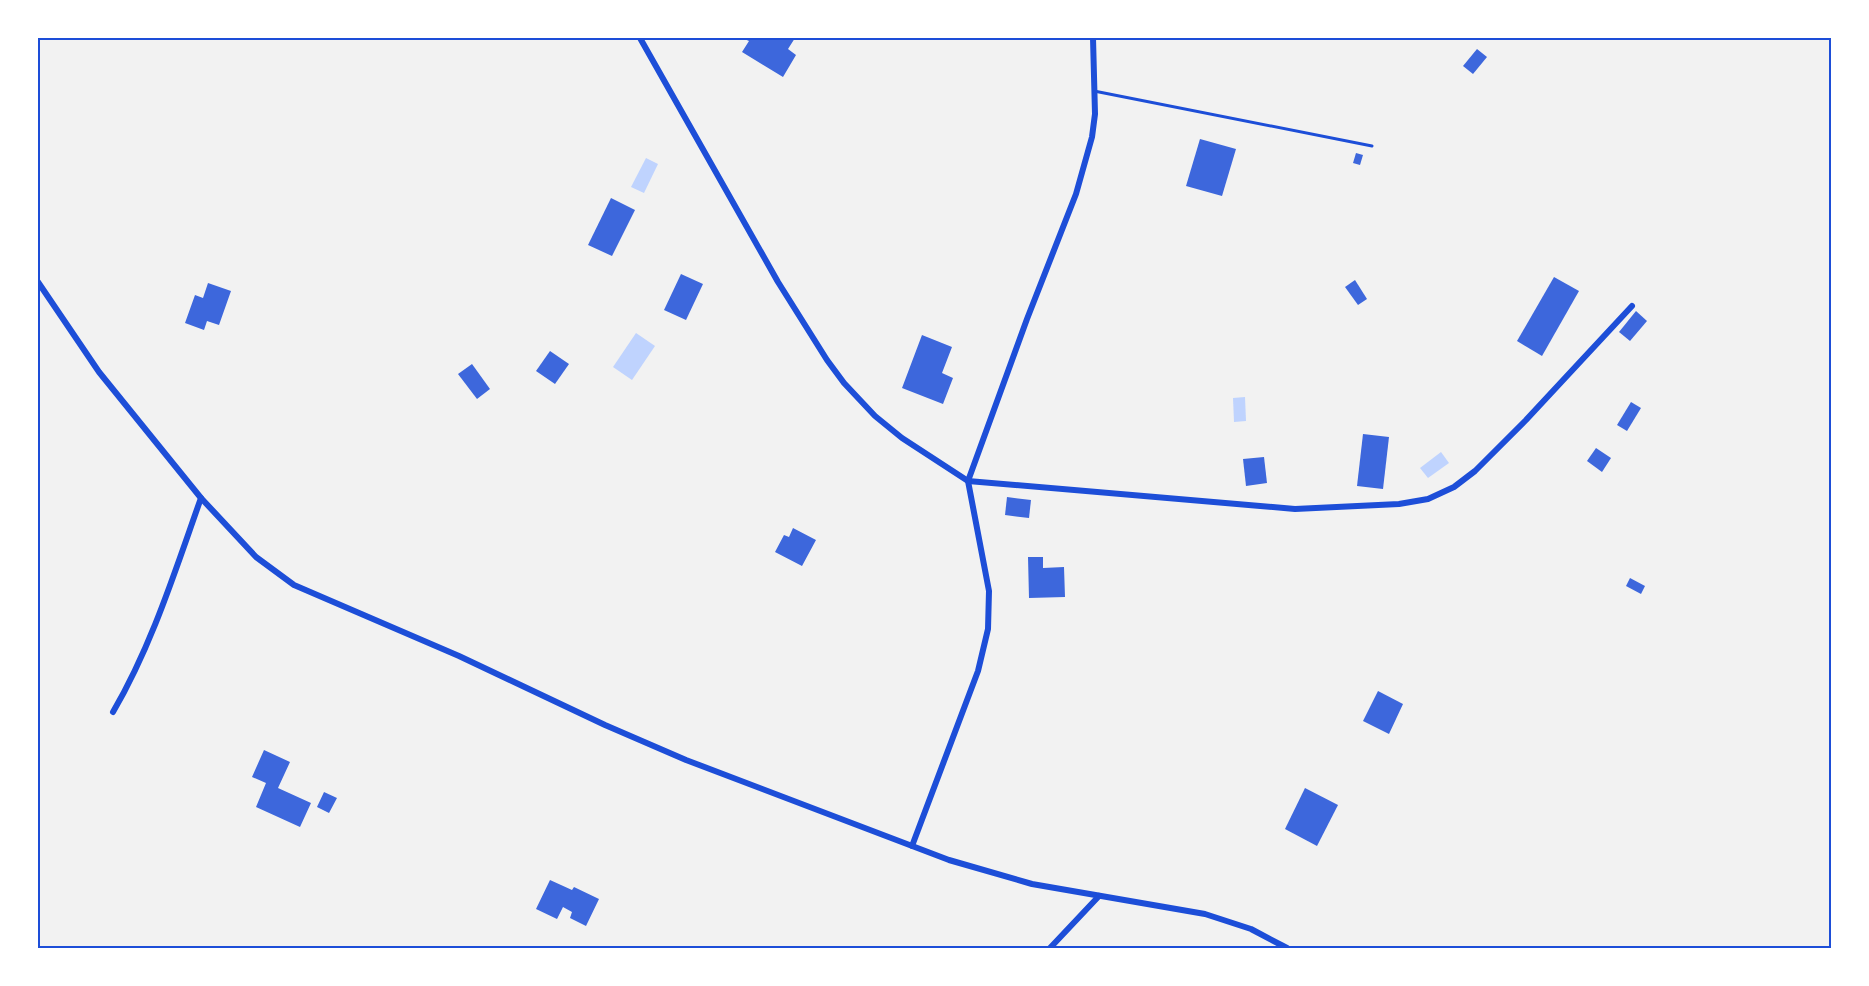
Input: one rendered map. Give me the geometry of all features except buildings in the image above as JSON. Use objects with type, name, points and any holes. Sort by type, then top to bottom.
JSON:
[{"type":"street","points":[[640,38],[778,282],[844,383],[875,416],[902,438],[968,481],[1287,508],[1399,504],[1428,499],[1454,487],[1475,471],[1632,306]]},
{"type":"street","points":[[912,846],[978,672],[988,629],[989,591],[968,481],[1027,319],[1077,194],[1092,137],[1095,114],[1093,38]]},
{"type":"street","points":[[38,282],[99,372],[201,498],[256,557],[277,574],[304,590],[450,652],[604,725],[686,760],[912,846],[1004,877],[1099,896],[1177,908],[1221,919],[1251,929],[1287,948]]},
{"type":"street","points":[[113,712],[131,681],[149,641],[201,498]]},
{"type":"street","points":[[1050,948],[1099,896]]},
{"type":"lane","points":[[1094,91],[1372,146]]},
{"type":"water","points":[[646,158],[658,164],[644,193],[631,187]]},
{"type":"water","points":[[636,333],[655,346],[632,380],[613,367]]},
{"type":"water","points":[[1245,397],[1246,421],[1234,422],[1233,398]]},
{"type":"water","points":[[1441,452],[1449,463],[1428,478],[1420,468]]}]
